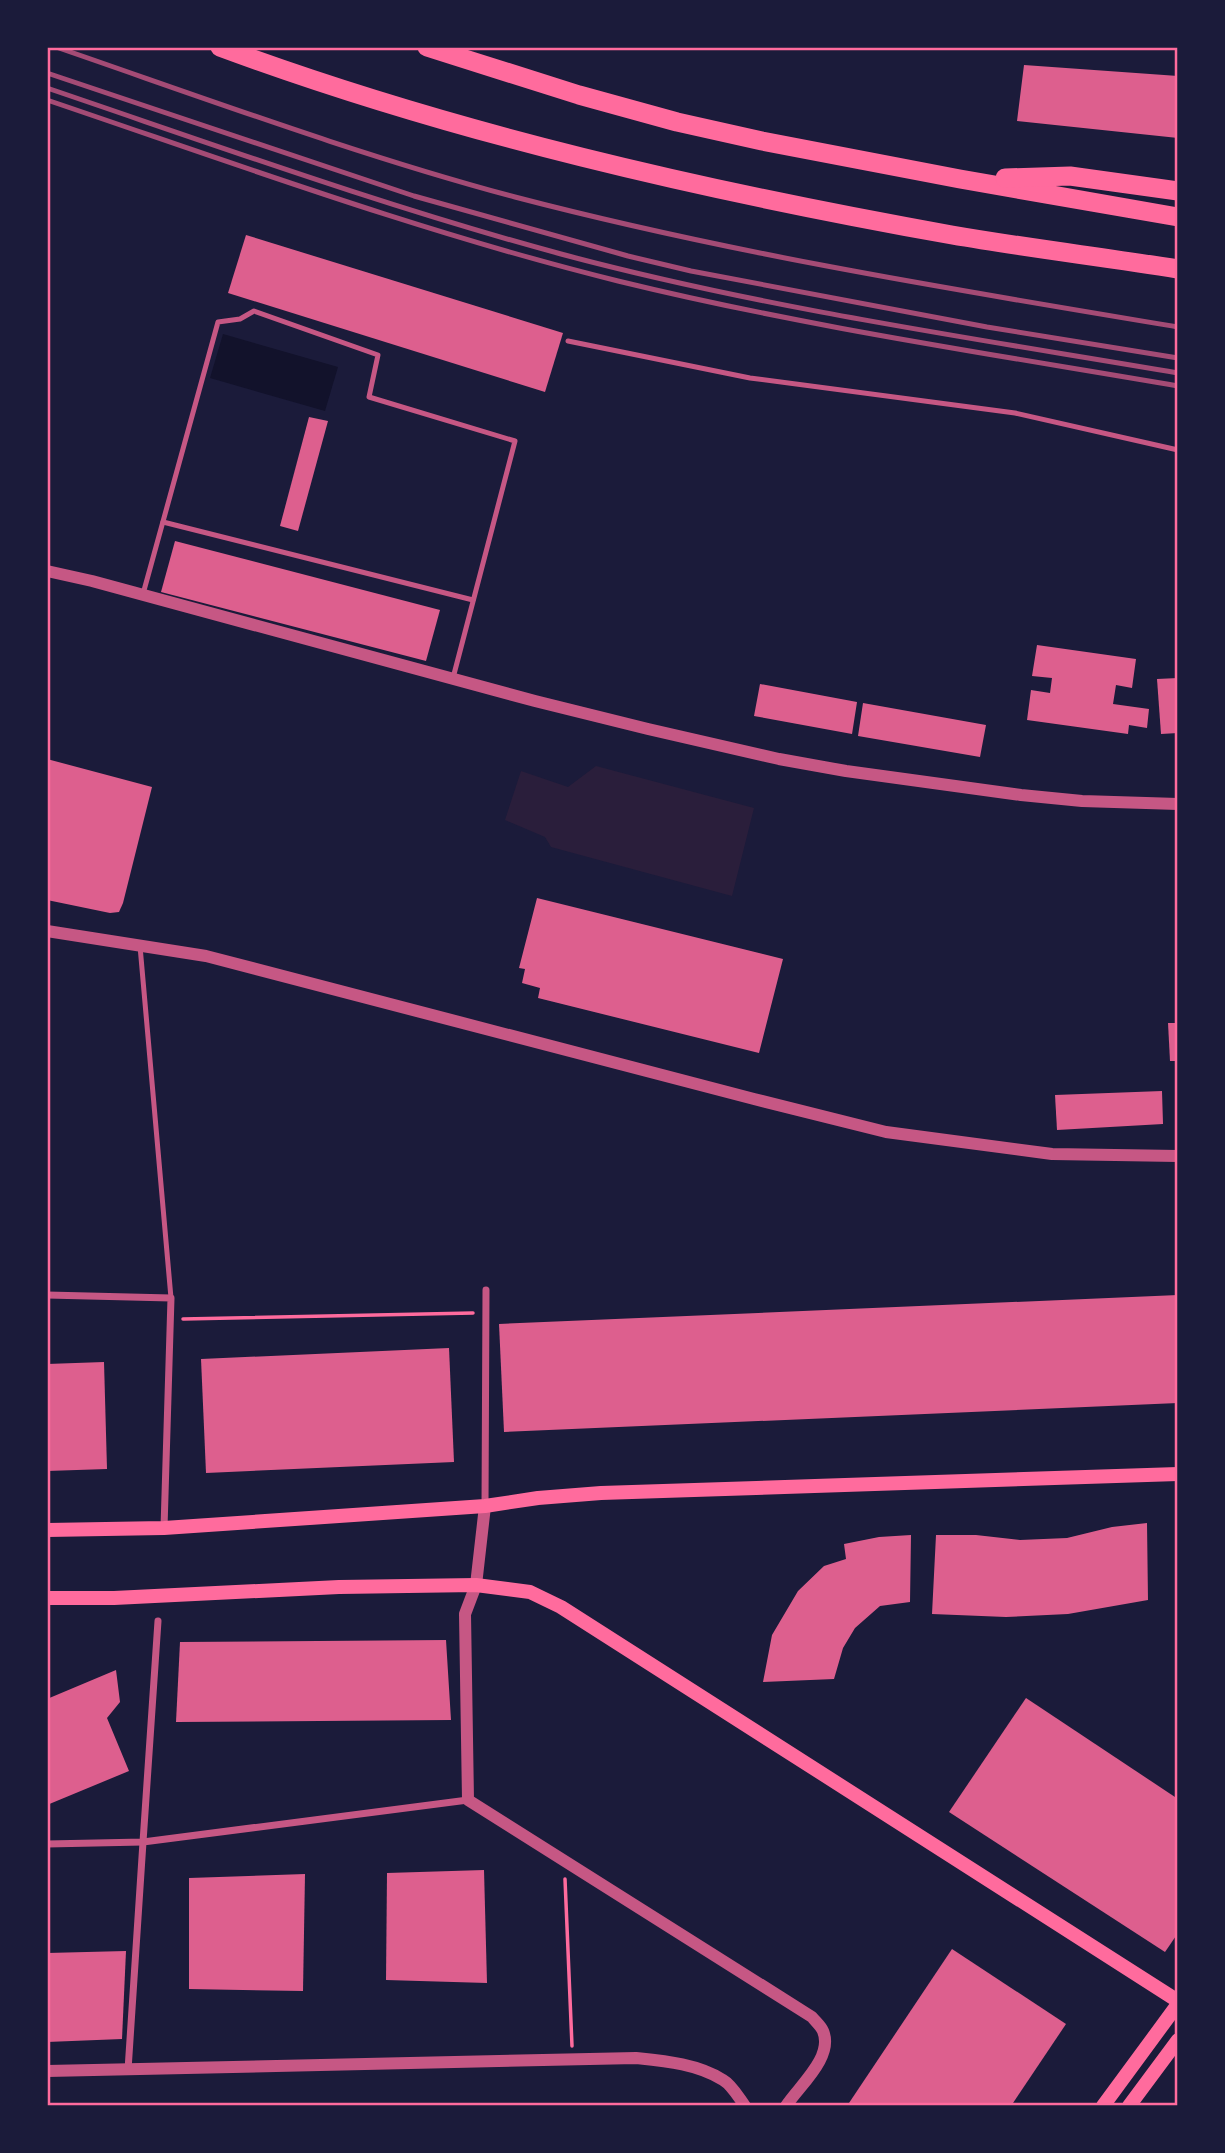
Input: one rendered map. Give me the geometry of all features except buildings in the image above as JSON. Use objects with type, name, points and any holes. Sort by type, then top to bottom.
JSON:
[{"type":"highway","points":[[220,47],[378,100],[599,161],[798,206],[955,236],[1178,268]]},
{"type":"highway","points":[[427,47],[579,95],[677,122],[960,179],[1178,217]]},
{"type":"highway","points":[[960,179],[1070,176],[1178,191]]},
{"type":"main road","points":[[47,1530],[164,1528],[485,1506],[601,1493],[1178,1474]]},
{"type":"main road","points":[[47,1598],[114,1598],[339,1587],[476,1585],[530,1592],[561,1607],[1178,2003],[1103,2106]]},
{"type":"main road","points":[[1129,2106],[1178,2040]]},
{"type":"street","points":[[47,571],[719,746],[846,771],[1033,796],[1178,804]]},
{"type":"street","points":[[47,931],[206,956],[886,1132],[1052,1154],[1178,1156]]},
{"type":"street","points":[[468,1800],[465,1614],[476,1585],[485,1506],[486,1290]]},
{"type":"street","points":[[47,1295],[171,1298],[164,1528]]},
{"type":"street","points":[[128,2071],[158,1621]]},
{"type":"street","points":[[47,1844],[143,1842],[468,1800],[812,2017],[823,2030],[825,2046],[816,2068],[786,2106]]},
{"type":"street","points":[[47,2071],[636,2058],[671,2062],[698,2069],[725,2081],[745,2106]]},
{"type":"lane","points":[[143,595],[218,322],[240,319],[254,311],[378,355],[369,397],[515,441],[453,678]]},
{"type":"lane","points":[[568,341],[750,378],[1015,414],[1178,450]]},
{"type":"lane","points":[[163,522],[473,600]]},
{"type":"lane","points":[[141,946],[171,1298]]},
{"type":"path","points":[[170,1319],[486,1313]]},
{"type":"path","points":[[565,1861],[572,2059]]},
{"type":"shaded area","points":[[223,334],[338,367],[325,411],[210,378]]},
{"type":"shaded area","points":[[596,766],[754,808],[732,896],[551,847],[545,837],[505,820],[521,771],[568,787]]},
{"type":"railway","points":[[56,47],[342,145],[515,197],[762,253],[928,285],[1178,327]]},
{"type":"railway","points":[[47,73],[414,196],[628,256],[691,271],[987,327],[1178,358]]},
{"type":"railway","points":[[47,88],[303,175],[561,254],[714,290],[868,321],[1178,373]]},
{"type":"railway","points":[[47,100],[402,220],[618,281],[827,326],[1178,386]]}]
